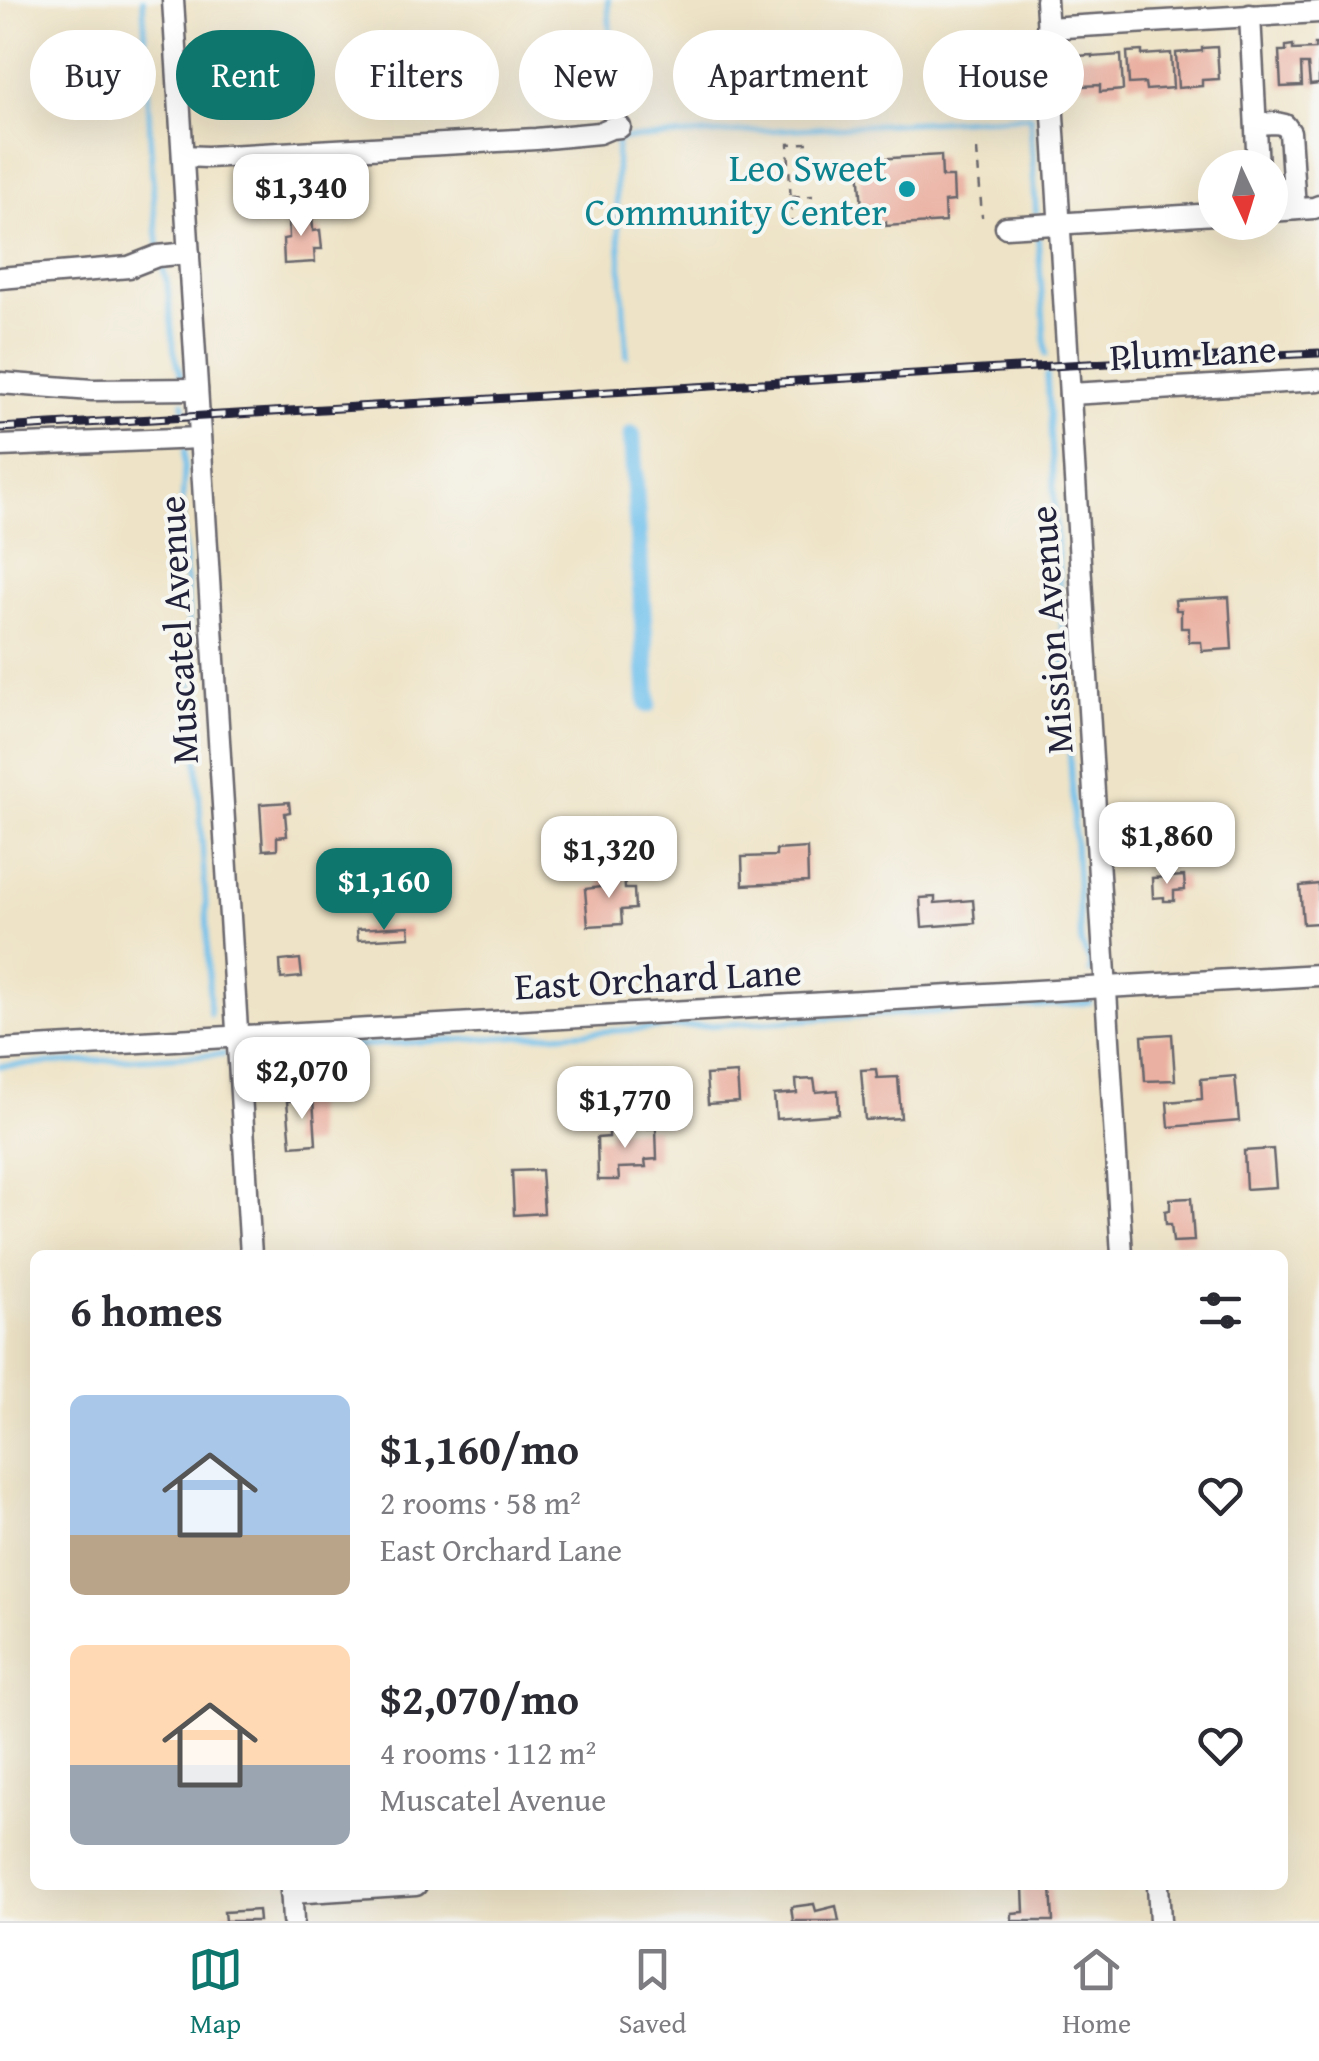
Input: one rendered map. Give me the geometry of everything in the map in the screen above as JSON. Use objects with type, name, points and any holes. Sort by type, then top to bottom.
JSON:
[{"type":"street","name":"Muscatel Avenue","points":[[173,0],[251,1250]]},
{"type":"street","name":"Mission Avenue","points":[[1046,0],[1122,1250]]},
{"type":"street","points":[[1047,28],[1319,12]]},
{"type":"street","points":[[1250,16],[1257,150]]},
{"type":"street","points":[[1256,124],[1285,125],[1290,132],[1312,208]]},
{"type":"street","points":[[183,156],[536,140],[599,134],[615,128]]},
{"type":"street","points":[[1006,227],[1198,215]]},
{"type":"street","points":[[0,278],[129,267],[159,255],[189,253]]},
{"type":"street","name":"Plum Lane","points":[[1070,394],[1319,380]]},
{"type":"street","points":[[0,382],[92,390],[197,389]]},
{"type":"street","points":[[0,446],[200,438]]},
{"type":"street","name":"East Orchard Lane","points":[[0,1050],[1319,975]]},
{"type":"street","points":[[291,1890],[293,1921]]},
{"type":"street","points":[[1158,1890],[1160,1921]]},
{"type":"path","points":[[792,227],[788,144],[808,143]]},
{"type":"path","points":[[977,150],[982,216]]},
{"type":"path","points":[[791,197],[814,196]]},
{"type":"building","points":[[1315,44],[1319,44],[1319,84],[1310,85],[1308,64],[1301,64],[1302,86],[1281,87],[1279,51],[1293,45],[1293,50],[1315,49]]},
{"type":"building","points":[[1217,47],[1219,79],[1202,80],[1202,86],[1178,88],[1176,53]]},
{"type":"building","points":[[1142,51],[1142,55],[1171,53],[1173,88],[1146,90],[1145,83],[1129,84],[1127,52]]},
{"type":"building","points":[[1121,55],[1123,90],[1100,92],[1100,85],[1084,86],[1084,56]]},
{"type":"building","name":"Leo Sweet Community Center","points":[[941,155],[942,177],[953,177],[954,201],[944,202],[945,222],[863,224],[859,165],[875,164],[875,159]]},
{"type":"building","points":[[312,211],[313,231],[320,230],[322,249],[314,249],[315,262],[284,264],[288,212]]},
{"type":"building","points":[[1229,597],[1232,649],[1202,651],[1201,642],[1189,642],[1189,628],[1181,628],[1181,610],[1176,610],[1175,600]]},
{"type":"building","points":[[289,802],[290,812],[285,813],[287,836],[277,837],[277,849],[263,850],[260,804]]},
{"type":"building","points":[[807,848],[808,882],[743,885],[742,857],[776,856],[776,850]]},
{"type":"building","points":[[624,873],[625,889],[634,889],[635,909],[621,910],[622,924],[588,926],[585,889],[601,887],[600,875]]},
{"type":"building","points":[[1184,876],[1185,890],[1174,891],[1174,901],[1153,898],[1152,878]]},
{"type":"building","points":[[1319,884],[1319,923],[1303,924],[1300,886]]},
{"type":"building","points":[[935,897],[935,903],[973,900],[975,923],[922,927],[920,898]]},
{"type":"building","points":[[409,926],[410,937],[358,940],[357,929]]},
{"type":"building","points":[[300,959],[302,977],[281,979],[280,961]]},
{"type":"building","points":[[1172,1034],[1175,1080],[1145,1081],[1142,1036]]},
{"type":"building","points":[[876,1069],[877,1078],[898,1077],[901,1118],[865,1120],[861,1070]]},
{"type":"building","points":[[737,1073],[739,1102],[708,1104],[706,1075]]},
{"type":"building","points":[[1235,1076],[1239,1121],[1169,1127],[1167,1102],[1202,1099],[1201,1079]]},
{"type":"building","points":[[814,1079],[816,1092],[838,1090],[839,1114],[776,1119],[774,1095],[797,1093],[796,1080]]},
{"type":"building","points":[[313,1099],[316,1144],[291,1146],[287,1101]]},
{"type":"building","points":[[656,1128],[657,1159],[645,1160],[646,1167],[618,1168],[619,1180],[598,1180],[597,1138],[609,1137],[609,1130]]},
{"type":"building","points":[[1273,1149],[1276,1187],[1246,1189],[1244,1151]]},
{"type":"building","points":[[541,1170],[544,1213],[514,1215],[512,1171]]},
{"type":"building","points":[[1191,1198],[1194,1241],[1173,1242],[1165,1211],[1170,1210],[1170,1199]]},
{"type":"building","points":[[1023,1890],[1051,1890],[1053,1921],[1012,1921],[1012,1913],[1024,1912]]},
{"type":"building","points":[[814,1904],[816,1911],[836,1906],[839,1921],[793,1921],[791,1907]]},
{"type":"building","points":[[258,1910],[259,1921],[225,1921],[224,1912]]},
{"type":"waterway","points":[[143,0],[159,251]]},
{"type":"waterway","points":[[608,0],[616,121]]},
{"type":"waterway","points":[[627,356],[616,189],[617,139],[1030,116],[1036,212]]},
{"type":"waterway","points":[[1038,238],[1046,355]]},
{"type":"waterway","points":[[161,261],[181,376]]},
{"type":"waterway","points":[[1047,375],[1081,943],[1091,965],[1090,972]]},
{"type":"waterway","points":[[183,402],[184,408]]},
{"type":"waterway","points":[[632,435],[648,704]]},
{"type":"waterway","points":[[185,449],[182,510],[210,1014]]},
{"type":"waterway","points":[[251,1052],[1090,1003]]},
{"type":"waterway","points":[[0,1066],[224,1054]]},
{"type":"railway","points":[[0,428],[1319,353]]},
{"type":"place","name":"Leo Sweet Community Center","points":[[907,189]]}]
